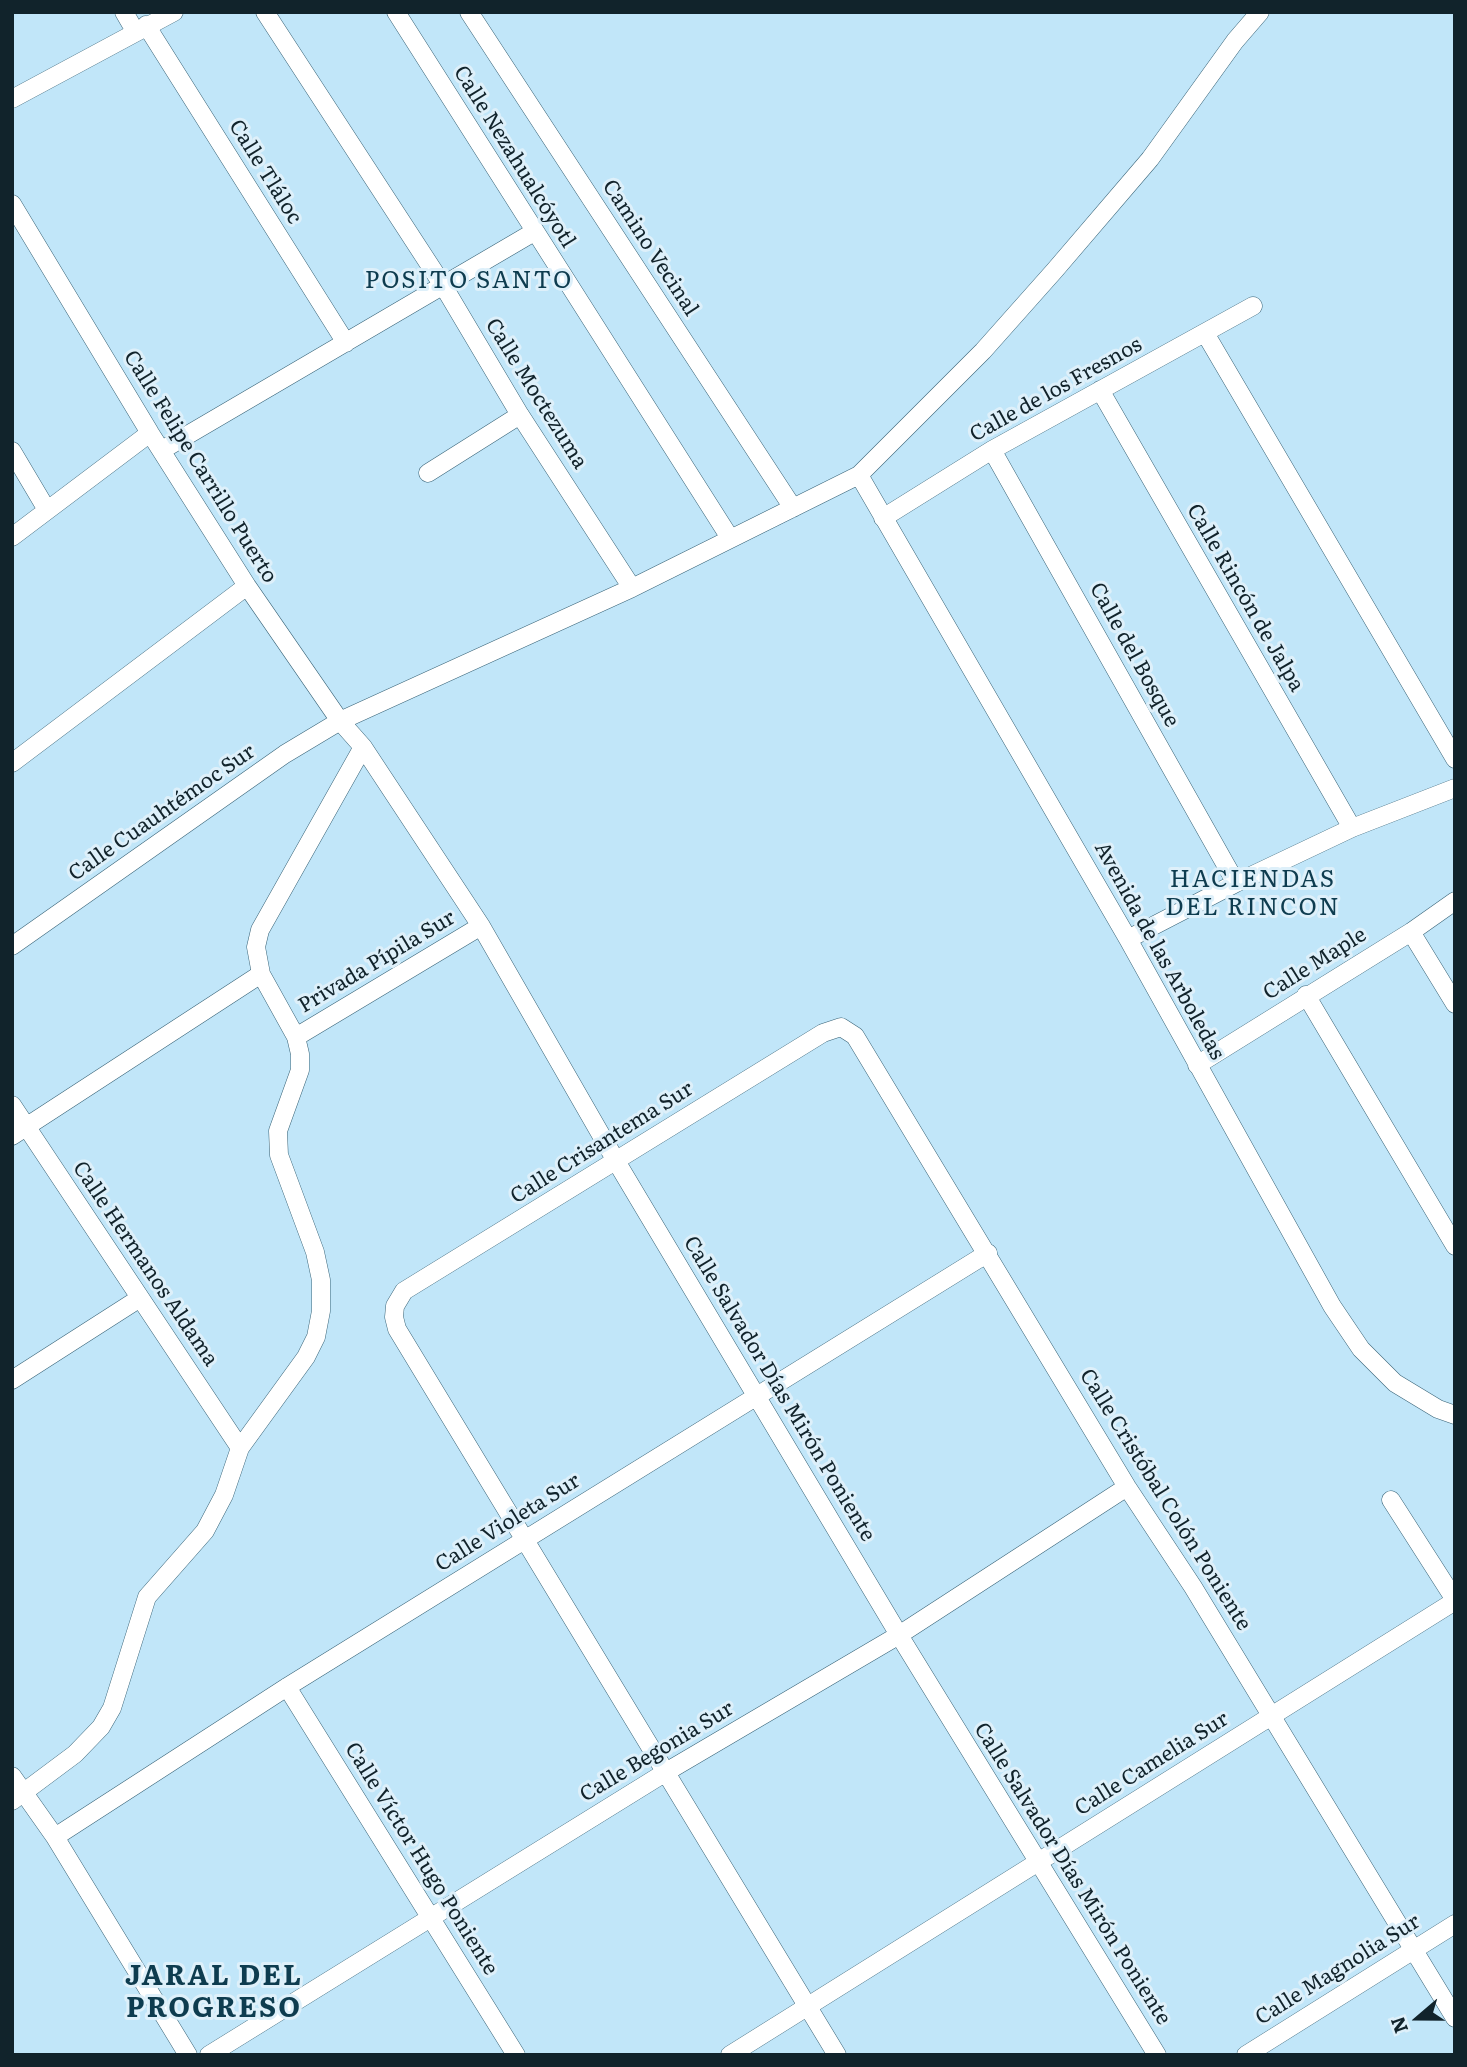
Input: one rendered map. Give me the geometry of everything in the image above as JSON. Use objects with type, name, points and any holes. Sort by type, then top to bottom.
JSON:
[{"type":"street","name":"Calle Tláloc","points":[[124,12],[141,28],[346,344]]},
{"type":"street","points":[[12,99],[174,12]]},
{"type":"street","name":"Calle Moctezuma","points":[[265,12],[444,287],[520,415],[632,588]]},
{"type":"street","name":"Calle Nezahualcóyotl","points":[[396,12],[730,538]]},
{"type":"street","name":"Camino Vecinal","points":[[469,12],[793,508]]},
{"type":"street","name":"Calle Cuauhtémoc Sur","points":[[12,946],[285,754],[340,721],[632,588],[859,475],[983,351],[1055,270],[1150,159],[1235,41],[1260,12]]},
{"type":"street","name":"Calle Felipe Carrillo Puerto","points":[[12,204],[150,433],[247,586],[340,721],[363,747]]},
{"type":"street","points":[[162,450],[534,232]]},
{"type":"street","name":"Calle de los Fresnos","points":[[883,518],[992,450],[1253,306]]},
{"type":"street","points":[[1205,332],[1455,759]]},
{"type":"street","name":"Calle Rincón de Jalpa","points":[[1100,390],[1352,828]]},
{"type":"street","points":[[428,473],[520,415]]},
{"type":"street","points":[[12,537],[150,433]]},
{"type":"street","name":"Calle del Bosque","points":[[992,450],[1236,883]]},
{"type":"street","points":[[12,451],[47,510]]},
{"type":"street","name":"Avenida de las Arboledas","points":[[859,475],[1128,939],[1332,1306],[1361,1349],[1395,1383],[1438,1409],[1455,1415]]},
{"type":"street","points":[[12,763],[247,586]]},
{"type":"street","points":[[18,1796],[75,1754],[101,1727],[111,1708],[147,1597],[205,1531],[225,1495],[240,1448],[306,1357],[316,1337],[321,1311],[321,1280],[315,1252],[279,1155],[278,1130],[300,1070],[296,1037],[261,974],[256,947],[260,930],[363,747]]},
{"type":"street","name":"Calle Salvador Días Mirón Poniente","points":[[363,747],[481,926],[616,1161],[899,1635],[1157,2055]]},
{"type":"street","points":[[1128,939],[1236,883],[1352,828],[1455,788]]},
{"type":"street","name":"Calle Maple","points":[[1197,1065],[1411,932],[1455,901]]},
{"type":"street","name":"Privada Pípila Sur","points":[[296,1037],[481,926]]},
{"type":"street","points":[[1411,932],[1455,1004]]},
{"type":"street","points":[[19,1131],[261,974]]},
{"type":"street","points":[[1306,995],[1455,1246]]},
{"type":"street","name":"Calle Cristóbal Colón Poniente","points":[[823,1033],[841,1027],[855,1036],[1127,1487],[1193,1587],[1455,2018]]},
{"type":"street","name":"Calle Crisantema Sur","points":[[525,1539],[397,1329],[395,1306],[404,1291],[823,1033]]},
{"type":"street","name":"Calle Hermanos Aldama","points":[[12,1105],[19,1131],[140,1297],[240,1448]]},
{"type":"street","name":"Calle Violeta Sur","points":[[55,1837],[287,1687],[988,1253]]},
{"type":"street","points":[[12,1380],[140,1297]]},
{"type":"street","name":"Calle Begonia Sur","points":[[209,2055],[666,1772],[899,1635],[1127,1487]]},
{"type":"street","points":[[1391,1500],[1455,1601]]},
{"type":"street","points":[[525,1539],[837,2055]]},
{"type":"street","name":"Calle Camelia Sur","points":[[730,2055],[1455,1601]]},
{"type":"street","name":"Calle Víctor Hugo Poniente","points":[[287,1687],[516,2055]]},
{"type":"street","points":[[12,1776],[18,1796],[55,1837],[188,2055]]},
{"type":"street","name":"Calle Magnolia Sur","points":[[1246,2055],[1455,1924]]},
{"type":"district","name":"POSITO SANTO","points":[[469,281]]},
{"type":"district","name":"HACIENDAS DEL RINCON","points":[[1253,894]]},
{"type":"district","name":"JARAL DEL PROGRESO","points":[[214,1993]]}]
